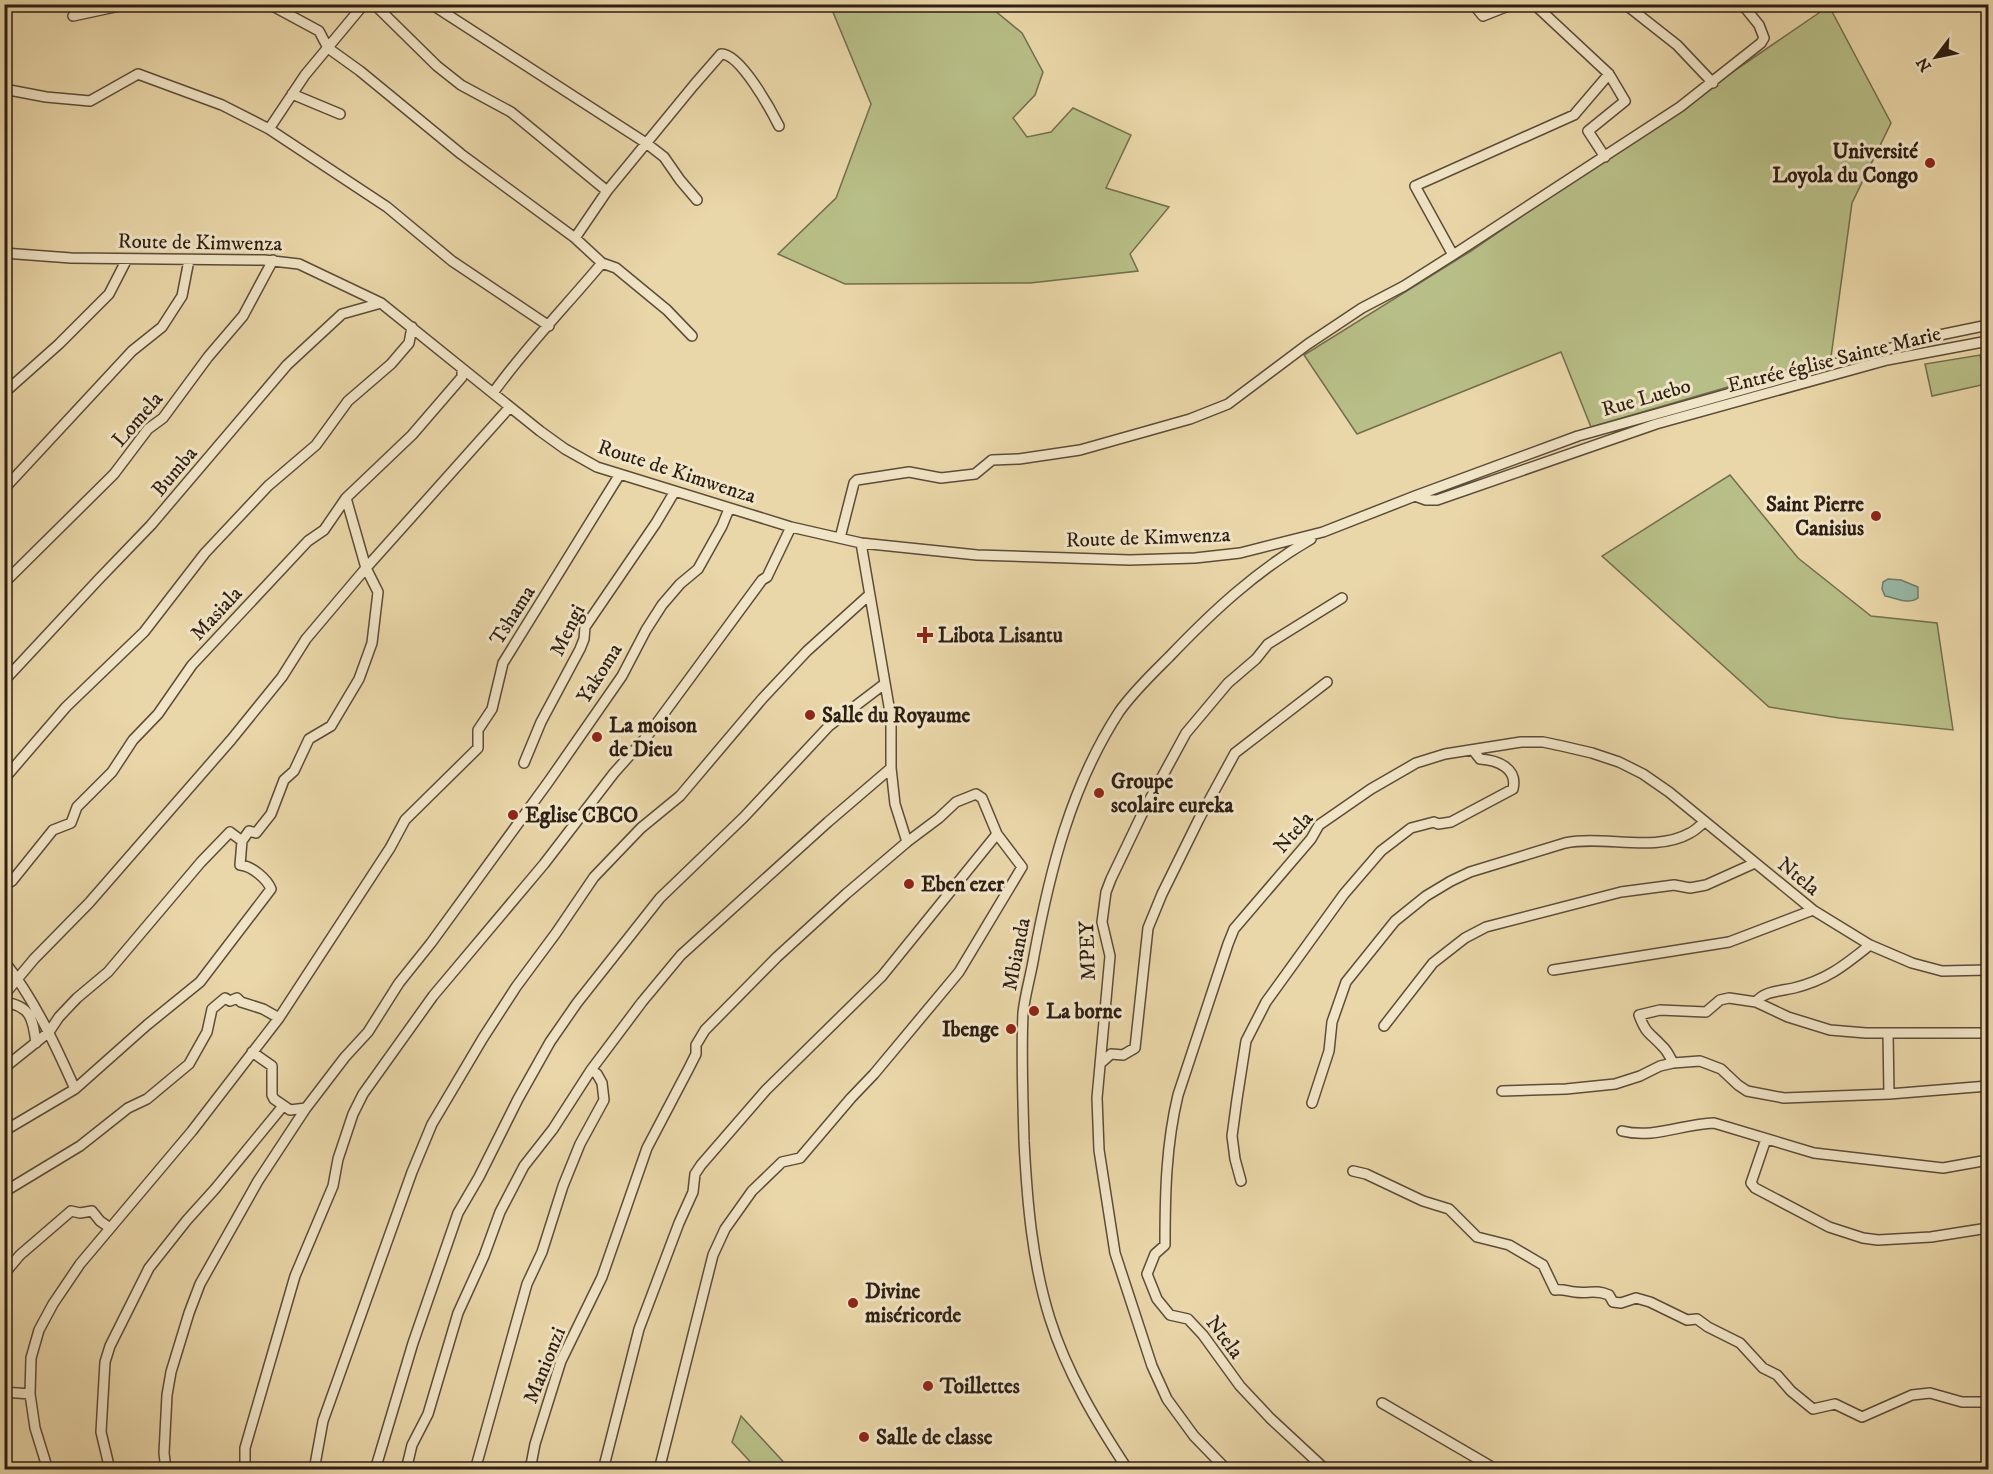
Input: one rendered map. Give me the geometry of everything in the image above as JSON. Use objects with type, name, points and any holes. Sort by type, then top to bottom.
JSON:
[{"type":"street","points":[[74,16],[129,4]]},
{"type":"street","points":[[269,4],[319,31],[328,48],[360,71],[461,154],[575,238],[602,263],[616,268],[667,310],[692,336]]},
{"type":"street","points":[[269,129],[292,94],[364,4]]},
{"type":"street","points":[[374,4],[437,66],[461,86],[511,112],[607,191]]},
{"type":"street","points":[[431,4],[646,143],[664,157],[697,200]]},
{"type":"street","points":[[1473,4],[1483,16],[1513,4]]},
{"type":"street","points":[[1534,4],[1609,74],[1625,101],[1588,131]]},
{"type":"street","points":[[1625,4],[1677,45],[1713,83]]},
{"type":"street","points":[[840,538],[854,483],[857,480],[909,472],[941,478],[975,474],[992,460],[1019,459],[1080,450],[1190,419],[1228,404],[1308,344],[1362,308],[1404,286],[1453,255],[1605,157],[1713,83],[1764,38],[1759,25],[1742,4]]},
{"type":"street","points":[[575,238],[607,191],[719,56],[724,53],[751,80],[779,126]]},
{"type":"street","points":[[4,89],[45,97],[90,101],[138,74],[222,105],[269,129],[387,207],[452,261],[549,326]]},
{"type":"street","points":[[1453,255],[1415,186],[1574,115],[1609,74]]},
{"type":"street","points":[[292,94],[340,114]]},
{"type":"street","points":[[1574,115],[1605,157]]},
{"type":"street","name":"Route de Kimwenza","points":[[4,253],[60,258],[273,260],[299,264],[381,303],[509,408],[566,449],[593,465],[791,527],[861,543],[977,555],[1196,558],[1240,553],[1323,532]]},
{"type":"street","points":[[4,393],[60,344],[109,294],[127,259]]},
{"type":"street","points":[[4,489],[132,351],[162,327],[182,296],[189,260]]},
{"type":"street","name":"Lomela","points":[[4,583],[114,474],[148,429],[163,418],[208,357],[243,316],[273,260]]},
{"type":"street","points":[[493,393],[519,358],[602,263]]},
{"type":"street","name":"Bumba","points":[[4,681],[151,525],[287,365],[342,314],[381,303]]},
{"type":"street","name":"Rue Luebo","points":[[1323,532],[1578,436],[1930,337],[1989,325]]},
{"type":"street","points":[[4,779],[66,707],[144,632],[205,553],[268,486],[316,445],[348,401],[392,364],[409,343],[412,327]]},
{"type":"street","name":"Entrée église Sainte Marie","points":[[1415,496],[1426,500],[1437,500],[1656,424],[1887,360],[1989,341]]},
{"type":"street","name":"Masiala","points":[[4,886],[12,881],[53,830],[70,823],[77,807],[112,772],[133,740],[158,714],[192,665],[308,541],[324,530],[346,498],[412,435],[462,377],[462,369]]},
{"type":"street","points":[[4,995],[34,959],[89,903],[231,740],[282,677],[306,639],[509,408]]},
{"type":"street","name":"Tshama","points":[[48,1470],[35,1428],[30,1394],[31,1358],[39,1330],[68,1280],[192,1131],[279,1018],[390,848],[404,821],[478,748],[479,728],[492,709],[503,663],[620,474]]},
{"type":"street","name":"Mengi","points":[[524,764],[541,722],[580,649],[585,627],[656,524],[675,491]]},
{"type":"street","points":[[4,1131],[75,1089],[147,1024],[200,982],[271,889],[264,876],[240,865],[242,841],[249,831],[256,833],[271,814],[284,780],[294,771],[309,740],[331,726],[359,679],[372,644],[378,592],[366,568],[346,498]]},
{"type":"street","name":"Yakoma","points":[[166,1470],[164,1453],[167,1395],[171,1372],[189,1313],[200,1284],[258,1181],[306,1108],[349,1052],[366,1034],[399,983],[495,856],[622,676],[662,605],[680,584],[698,569],[722,526],[729,508]]},
{"type":"street","points":[[245,1470],[245,1448],[295,1276],[333,1186],[353,1114],[363,1094],[433,996],[544,864],[614,773],[648,735],[762,580],[767,577],[791,527]]},
{"type":"street","name":"Mbianda","points":[[1128,1470],[1105,1436],[1072,1373],[1050,1320],[1038,1274],[1026,1169],[1022,1044],[1024,1010],[1038,934],[1054,860],[1068,816],[1085,776],[1120,711],[1144,682],[1196,628],[1249,580],[1277,559],[1323,532]]},
{"type":"street","points":[[861,543],[892,732],[891,768],[895,804],[907,842]]},
{"type":"street","points":[[314,1470],[326,1413],[415,1163],[432,1124],[483,1038],[594,877],[641,828],[680,796],[762,699],[807,651],[869,596]]},
{"type":"street","name":"MPEY","points":[[1227,1470],[1194,1436],[1167,1399],[1152,1366],[1114,1253],[1099,1150],[1097,1098],[1110,956],[1102,922],[1106,892],[1144,810],[1186,733],[1228,683],[1256,659],[1268,644],[1342,598]]},
{"type":"street","points":[[1101,1063],[1111,1054],[1123,1055],[1135,1048],[1148,928],[1162,894],[1232,757],[1327,682]]},
{"type":"street","points":[[375,1470],[413,1343],[458,1213],[479,1178],[518,1099],[550,1042],[577,1003],[660,898],[744,817],[829,726],[883,685]]},
{"type":"street","name":"Ntela","points":[[1326,1470],[1270,1418],[1240,1386],[1203,1335],[1188,1319],[1170,1315],[1157,1299],[1148,1274],[1155,1254],[1165,1245],[1165,1176],[1173,1115],[1210,995],[1234,929],[1311,839],[1319,825],[1371,789],[1416,763],[1445,754],[1533,742],[1592,753],[1619,762],[1643,774],[1813,910],[1870,945],[1912,963],[1942,971],[1989,970]]},
{"type":"street","points":[[1241,1181],[1232,1136],[1236,1099],[1246,1041],[1266,1002],[1344,894],[1381,851],[1411,828],[1434,822],[1438,824],[1451,822],[1513,789],[1514,778],[1506,767],[1492,759],[1480,759],[1473,750]]},
{"type":"street","points":[[406,1470],[412,1445],[428,1414],[458,1313],[500,1212],[524,1166],[553,1129],[591,1070],[681,955],[891,768]]},
{"type":"street","name":"Manionzi","points":[[530,1470],[535,1444],[561,1361],[603,1277],[647,1148],[696,1054],[696,1045],[705,1030],[785,950],[907,842],[956,802],[976,794],[982,798],[997,834]]},
{"type":"street","points":[[1312,1104],[1329,1051],[1332,1022],[1346,982],[1395,921],[1426,896],[1451,880],[1470,872],[1565,843],[1581,840],[1664,841],[1691,833],[1705,822]]},
{"type":"street","points":[[4,1068],[49,1032],[59,1017],[77,998],[108,972],[201,862],[230,832],[242,841]]},
{"type":"street","points":[[603,1470],[639,1329],[693,1192],[695,1174],[766,1090],[882,976],[997,834],[1023,867],[967,962],[874,1074],[800,1158],[782,1162],[769,1173],[752,1191],[725,1229],[713,1255],[659,1470]]},
{"type":"street","points":[[1384,1026],[1433,963],[1448,950],[1486,927],[1621,892],[1674,885],[1690,888],[1706,885],[1755,863]]},
{"type":"street","points":[[1553,970],[1729,942],[1813,910]]},
{"type":"street","points":[[1756,1002],[1766,995],[1824,978],[1840,969],[1870,945]]},
{"type":"street","points":[[4,961],[49,1032],[75,1089]]},
{"type":"street","points":[[4,1192],[80,1146],[128,1108],[147,1099],[189,1064],[207,1032],[212,1009],[225,998],[230,1001],[237,998],[279,1018]]},
{"type":"street","points":[[1673,1063],[1663,1047],[1645,1030],[1639,1015],[1660,1010],[1706,1012],[1720,1000],[1729,998],[1756,1002],[1788,1017],[1830,1030],[1888,1033],[1989,1033]]},
{"type":"street","points":[[4,1002],[17,1004],[28,1013],[34,1024],[36,1042]]},
{"type":"street","points":[[1888,1033],[1889,1094]]},
{"type":"street","points":[[252,1052],[272,1066],[274,1099],[292,1111],[306,1108]]},
{"type":"street","points":[[1502,1091],[1566,1089],[1615,1084],[1673,1063],[1700,1061],[1722,1069],[1738,1085],[1747,1090],[1784,1098],[1889,1094],[1989,1086]]},
{"type":"street","points":[[475,1470],[527,1284],[542,1252],[563,1186],[580,1144],[604,1100],[602,1083],[597,1074],[591,1070]]},
{"type":"street","points":[[110,1470],[101,1432],[105,1362],[110,1346],[149,1268],[283,1106]]},
{"type":"street","points":[[1622,1131],[1649,1134],[1701,1123],[1714,1123],[1814,1153],[1943,1168],[1989,1160]]},
{"type":"street","points":[[1766,1139],[1750,1183],[1755,1188],[1829,1227],[1847,1234],[1878,1240],[1931,1237],[1989,1228]]},
{"type":"street","points":[[1353,1171],[1366,1174],[1423,1201],[1449,1209],[1477,1236],[1509,1245],[1544,1265],[1555,1290],[1575,1292],[1598,1290],[1609,1295],[1613,1302],[1621,1303],[1636,1298],[1650,1302],[1687,1320],[1697,1319],[1740,1343],[1763,1368],[1777,1375],[1813,1409],[1835,1404],[1862,1417],[1912,1395],[1930,1393],[1962,1401],[1989,1402]]},
{"type":"street","points":[[4,1274],[20,1255],[70,1211],[80,1213],[92,1211],[110,1228]]},
{"type":"street","points":[[4,1392],[30,1394]]},
{"type":"street","points":[[1382,1403],[1497,1470]]},
{"type":"green space","points":[[830,5],[988,5],[1022,33],[1043,72],[1035,95],[1013,118],[1027,137],[1051,132],[1073,108],[1131,135],[1106,188],[1169,207],[1130,254],[1138,271],[1030,283],[845,284],[778,254],[836,198],[871,104]]},
{"type":"green space","points":[[1829,6],[1891,123],[1852,203],[1831,357],[1591,427],[1561,352],[1357,434],[1304,355],[1471,251]]},
{"type":"green space","points":[[1980,355],[1986,384],[1932,396],[1925,364]]},
{"type":"green space","points":[[1730,475],[1798,558],[1871,616],[1937,623],[1953,730],[1839,718],[1769,707],[1602,556]]},
{"type":"green space","points":[[741,1416],[790,1469],[757,1469],[732,1442]]},
{"type":"shaded area","points":[[1888,579],[1901,580],[1918,587],[1918,598],[1906,601],[1885,596],[1882,589],[1883,582]]},
{"type":"place","name":"Université Loyola du Congo","points":[[1930,163]]},
{"type":"place","name":"Saint Pierre Canisius","points":[[1876,516]]},
{"type":"place","name":"Libota Lisantu","points":[[925,635]]},
{"type":"place","name":"Salle du Royaume","points":[[810,715]]},
{"type":"place","name":"La moison de Dieu","points":[[597,737]]},
{"type":"place","name":"Groupe scolaire eureka","points":[[1099,793]]},
{"type":"place","name":"Eglise CBCO","points":[[513,815]]},
{"type":"place","name":"Eben ezer","points":[[909,884]]},
{"type":"place","name":"La borne","points":[[1034,1011]]},
{"type":"place","name":"Ibenge","points":[[1011,1029]]},
{"type":"place","name":"Divine miséricorde","points":[[853,1303]]},
{"type":"place","name":"Toillettes","points":[[928,1386]]},
{"type":"place","name":"Salle de classe","points":[[864,1437]]}]
